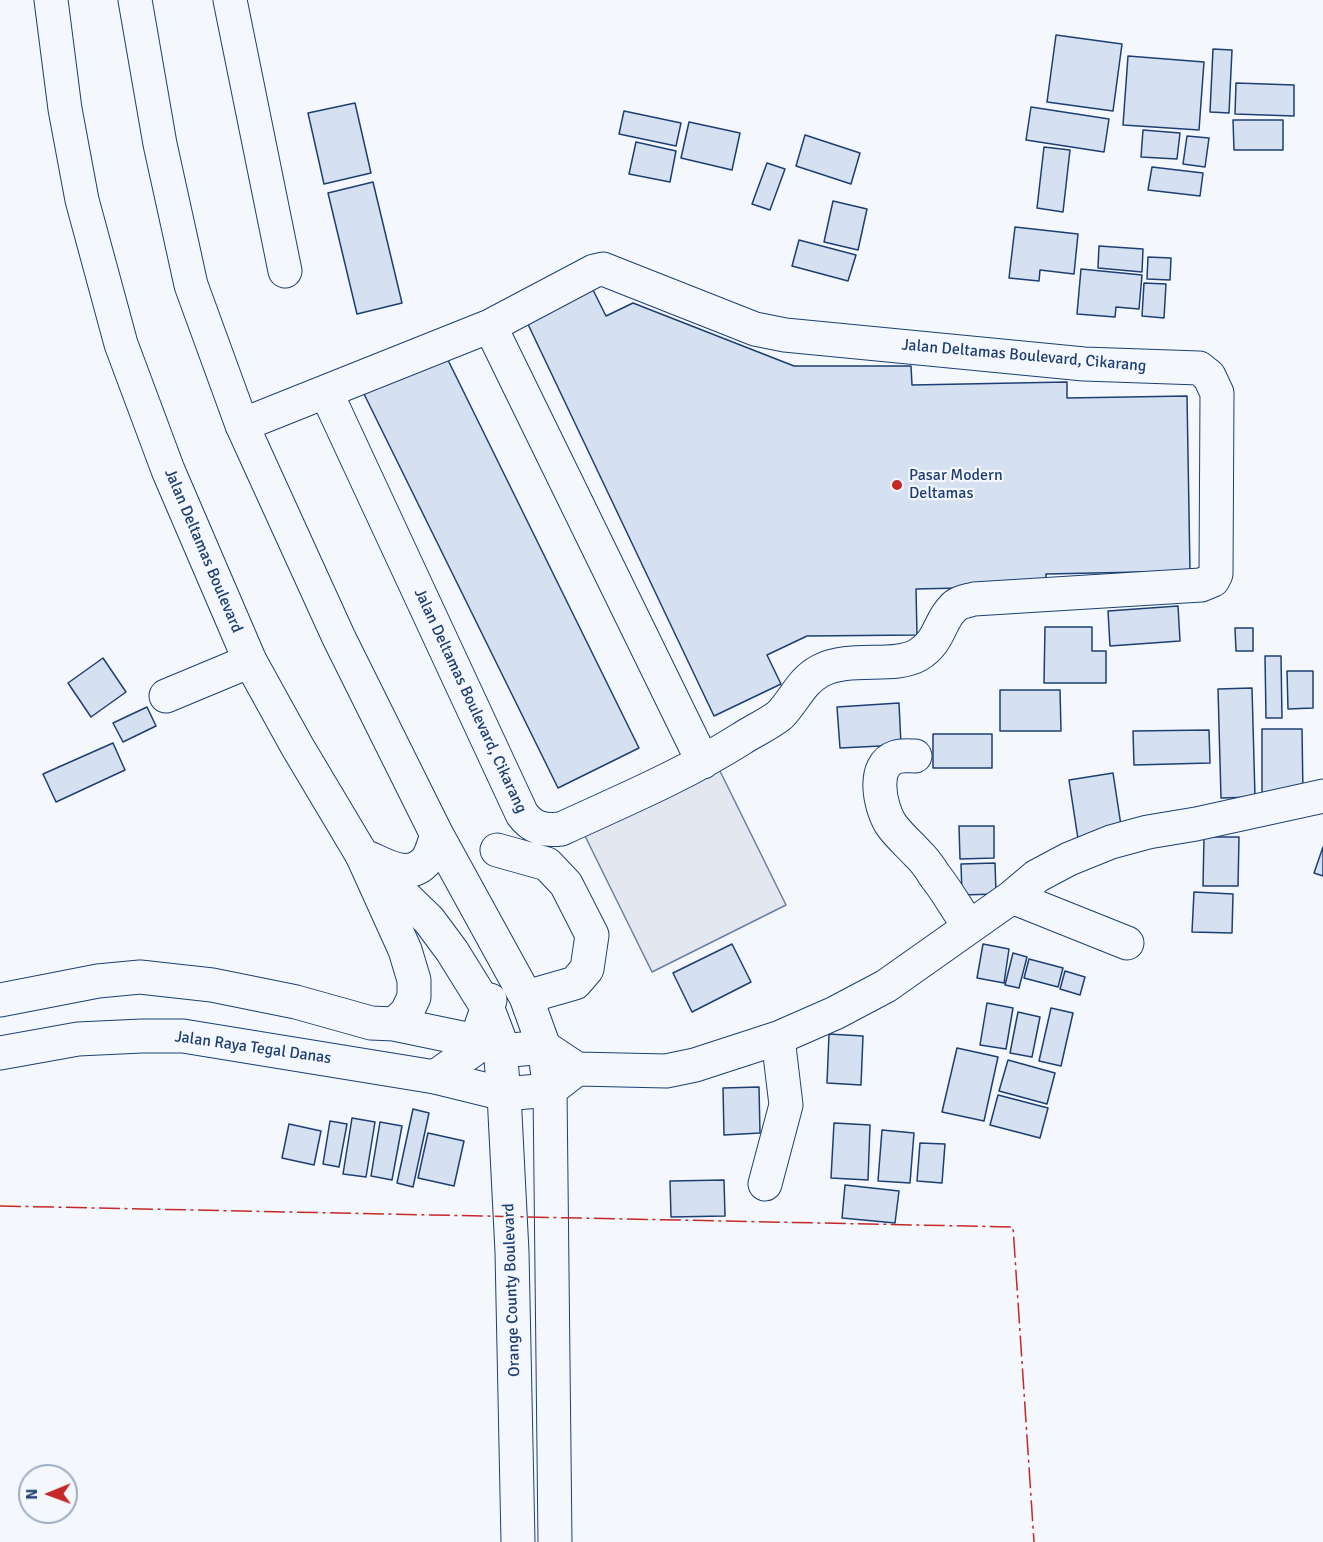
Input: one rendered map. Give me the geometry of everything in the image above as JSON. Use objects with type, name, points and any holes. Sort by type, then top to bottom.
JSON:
[{"type":"main road","name":"Jalan Deltamas Boulevard","points":[[51,0],[65,109],[82,200],[121,344],[168,470],[250,661],[297,746],[362,855],[429,920],[452,951],[491,1035]]},
{"type":"main road","points":[[135,0],[160,144],[191,285],[242,425],[339,638],[437,835],[526,997],[544,1047],[550,1090],[555,1542]]},
{"type":"main road","points":[[230,0],[285,271]]},
{"type":"main road","name":"Jalan Deltamas Boulevard, Cikarang","points":[[242,425],[490,326],[594,271],[603,269],[755,329],[785,335],[1084,364],[1199,368],[1206,372],[1217,393],[1216,574],[1213,580],[1201,585],[974,599],[962,602],[953,608],[933,642],[918,655],[903,660],[862,662],[818,671],[804,683],[780,714],[704,762],[561,829],[538,828],[528,823],[522,814],[326,392]]},
{"type":"main road","points":[[490,326],[704,762]]},
{"type":"main road","points":[[166,696],[250,661]]},
{"type":"main road","points":[[915,756],[897,756],[885,763],[880,777],[884,812],[891,825],[921,856],[941,882],[952,904],[969,927]]},
{"type":"main road","points":[[0,1000],[98,981],[140,977],[212,985],[296,1002],[371,1023],[491,1035],[544,1047],[577,1069],[666,1071],[695,1065],[778,1038],[835,1013],[886,986],[1012,897],[1037,876],[1111,842],[1148,832],[1196,824],[1323,796]]},
{"type":"main road","points":[[456,870],[538,828]]},
{"type":"main road","points":[[362,855],[395,870],[412,871],[426,861],[437,835]]},
{"type":"main road","points":[[497,850],[547,864],[566,884],[592,935],[587,969],[575,983],[526,997]]},
{"type":"main road","points":[[362,855],[405,950],[414,980],[414,997],[407,1012],[394,1024]]},
{"type":"main road","points":[[1012,897],[1127,943]]},
{"type":"main road","name":"Orange County Boulevard","points":[[499,948],[491,1035],[504,1094],[512,1252],[518,1542]]},
{"type":"main road","name":"Jalan Raya Tegal Danas","points":[[0,1053],[78,1039],[142,1035],[183,1036],[435,1077],[504,1094],[550,1090]]},
{"type":"main road","points":[[435,1077],[491,1035]]},
{"type":"main road","points":[[765,1184],[786,1105],[778,1038]]},
{"type":"main road","points":[[550,1090],[577,1069]]},
{"type":"shaded area","points":[[718,767],[786,905],[652,972],[584,834]]},
{"type":"building","points":[[1056,35],[1122,44],[1113,111],[1047,102]]},
{"type":"building","points":[[1213,49],[1232,50],[1229,113],[1210,112]]},
{"type":"building","points":[[1128,56],[1204,62],[1199,130],[1123,125]]},
{"type":"building","points":[[1236,83],[1294,85],[1294,116],[1235,114]]},
{"type":"building","points":[[355,103],[371,173],[324,184],[308,113]]},
{"type":"building","points":[[1031,107],[1109,119],[1104,152],[1026,140]]},
{"type":"building","points":[[624,111],[681,123],[676,146],[619,134]]},
{"type":"building","points":[[1233,120],[1283,120],[1283,150],[1234,150]]},
{"type":"building","points":[[689,122],[740,133],[732,170],[681,158]]},
{"type":"building","points":[[1143,130],[1180,133],[1177,159],[1141,157]]},
{"type":"building","points":[[805,135],[860,153],[851,184],[796,166]]},
{"type":"building","points":[[1187,136],[1209,138],[1205,167],[1183,164]]},
{"type":"building","points":[[636,142],[676,151],[670,182],[629,174]]},
{"type":"building","points":[[1044,147],[1070,150],[1063,212],[1037,208]]},
{"type":"building","points":[[767,163],[785,169],[770,210],[752,204]]},
{"type":"building","points":[[1152,167],[1203,173],[1200,196],[1148,190]]},
{"type":"building","points":[[373,182],[402,303],[357,314],[328,193]]},
{"type":"building","points":[[833,201],[867,209],[858,250],[824,242]]},
{"type":"building","points":[[1015,227],[1078,234],[1074,274],[1040,270],[1039,281],[1009,278]]},
{"type":"building","points":[[799,240],[856,255],[848,281],[792,266]]},
{"type":"building","points":[[1099,246],[1143,249],[1142,272],[1098,268]]},
{"type":"building","points":[[1148,257],[1171,258],[1170,280],[1147,279]]},
{"type":"building","points":[[1081,269],[1142,275],[1139,309],[1116,307],[1115,317],[1077,314]]},
{"type":"building","points":[[1144,283],[1166,284],[1164,318],[1142,316]]},
{"type":"building","name":"Pasar Modern Deltamas","points":[[591,286],[606,316],[633,303],[794,366],[911,366],[912,385],[1067,382],[1067,398],[1187,396],[1190,571],[1046,574],[1046,586],[916,589],[917,635],[807,636],[767,655],[781,684],[714,716],[525,318]]},
{"type":"building","points":[[445,354],[639,748],[558,788],[364,394]]},
{"type":"building","points":[[1178,606],[1180,641],[1110,646],[1108,611]]},
{"type":"building","points":[[1045,627],[1092,627],[1092,651],[1106,651],[1106,683],[1044,683]]},
{"type":"building","points":[[1235,628],[1253,628],[1253,651],[1236,651]]},
{"type":"building","points":[[1265,656],[1281,656],[1282,718],[1266,718]]},
{"type":"building","points":[[103,658],[126,692],[91,717],[68,683]]},
{"type":"building","points":[[1287,671],[1313,671],[1313,708],[1288,709]]},
{"type":"building","points":[[1252,688],[1255,797],[1221,798],[1218,689]]},
{"type":"building","points":[[1000,690],[1060,690],[1061,731],[1000,731]]},
{"type":"building","points":[[899,703],[901,745],[840,748],[837,707]]},
{"type":"building","points":[[147,707],[156,726],[123,742],[113,723]]},
{"type":"building","points":[[1262,729],[1302,729],[1303,795],[1262,795]]},
{"type":"building","points":[[1209,730],[1210,763],[1134,765],[1133,731]]},
{"type":"building","points":[[933,734],[992,734],[992,768],[933,768]]},
{"type":"building","points":[[113,743],[125,770],[56,802],[43,774]]},
{"type":"building","points":[[1113,773],[1122,832],[1078,839],[1069,780]]},
{"type":"building","points":[[959,826],[994,826],[994,858],[960,859]]},
{"type":"building","points":[[1204,837],[1239,837],[1238,886],[1203,886]]},
{"type":"building","points":[[1323,847],[1323,876],[1314,873]]},
{"type":"building","points":[[995,863],[996,894],[962,895],[961,864]]},
{"type":"building","points":[[1194,892],[1233,894],[1232,933],[1192,932]]},
{"type":"building","points":[[732,944],[751,982],[692,1012],[673,973]]},
{"type":"building","points":[[983,944],[1009,949],[1004,983],[977,978]]},
{"type":"building","points":[[1013,953],[1027,957],[1019,988],[1005,985]]},
{"type":"building","points":[[1029,959],[1063,968],[1058,987],[1024,978]]},
{"type":"building","points":[[1065,971],[1085,977],[1080,995],[1060,989]]},
{"type":"building","points":[[987,1003],[1013,1008],[1006,1049],[980,1045]]},
{"type":"building","points":[[1051,1008],[1073,1013],[1061,1066],[1039,1061]]},
{"type":"building","points":[[1018,1012],[1040,1017],[1032,1057],[1010,1053]]},
{"type":"building","points":[[829,1034],[863,1036],[861,1085],[827,1083]]},
{"type":"building","points":[[957,1048],[998,1057],[984,1121],[942,1112]]},
{"type":"building","points":[[1008,1060],[1055,1073],[1047,1104],[999,1091]]},
{"type":"building","points":[[759,1087],[760,1133],[724,1135],[723,1088]]},
{"type":"building","points":[[998,1095],[1048,1108],[1040,1138],[990,1125]]},
{"type":"building","points":[[413,1109],[429,1113],[413,1187],[397,1183]]},
{"type":"building","points":[[352,1118],[375,1122],[366,1177],[343,1174]]},
{"type":"building","points":[[330,1121],[347,1124],[339,1167],[323,1164]]},
{"type":"building","points":[[380,1122],[402,1126],[392,1180],[371,1176]]},
{"type":"building","points":[[834,1123],[870,1125],[868,1180],[831,1178]]},
{"type":"building","points":[[289,1124],[321,1131],[314,1165],[282,1158]]},
{"type":"building","points":[[882,1130],[914,1133],[910,1183],[878,1181]]},
{"type":"building","points":[[428,1133],[464,1141],[454,1186],[418,1178]]},
{"type":"building","points":[[920,1143],[945,1144],[942,1183],[917,1181]]},
{"type":"building","points":[[724,1180],[725,1216],[671,1217],[670,1181]]},
{"type":"building","points":[[845,1185],[899,1191],[895,1223],[842,1218]]},
{"type":"power","points":[[0,1206],[1013,1227],[1034,1542]]},
{"type":"place","name":"Pasar Modern Deltamas","points":[[897,485]]}]
